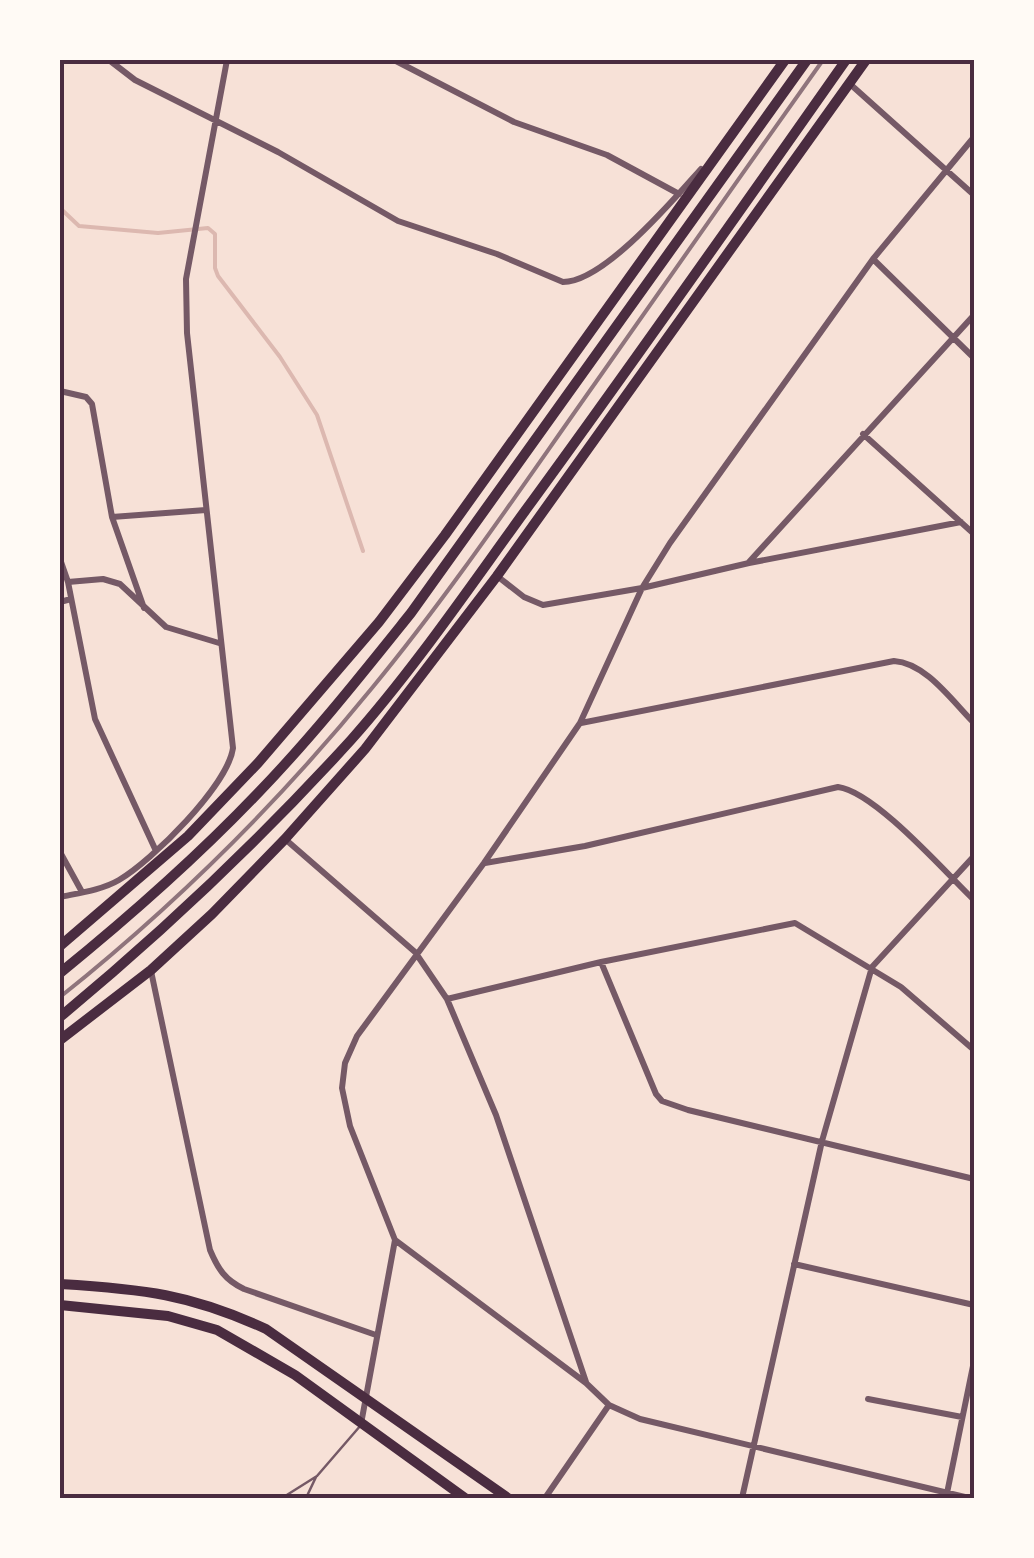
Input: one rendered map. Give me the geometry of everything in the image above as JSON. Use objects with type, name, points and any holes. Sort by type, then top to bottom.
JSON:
[{"type":"main road","points":[[60,946],[188,836],[322,692],[445,535],[785,60]]},
{"type":"main road","points":[[60,973],[211,840],[259,792],[351,687],[412,612],[808,60]]},
{"type":"main road","points":[[60,1017],[182,913],[272,827],[354,737],[548,480],[846,60]]},
{"type":"main road","points":[[60,1040],[150,970],[212,914],[365,749],[496,576],[866,60]]},
{"type":"main road","points":[[60,1284],[159,1292],[223,1309],[266,1329],[508,1498]]},
{"type":"main road","points":[[60,1305],[168,1316],[218,1330],[295,1376],[465,1498]]},
{"type":"street","points":[[109,60],[135,80],[217,120],[398,221],[497,254],[563,282],[572,282],[600,267],[640,235],[702,168],[714,161]]},
{"type":"street","points":[[60,897],[121,880],[156,852],[220,782],[232,760],[187,333],[186,279],[227,60]]},
{"type":"street","points":[[394,60],[514,122],[606,155],[679,194]]},
{"type":"street","points":[[850,84],[974,195]]},
{"type":"street","points":[[969,1498],[640,1419],[610,1405],[396,1240],[350,1126],[342,1088],[345,1063],[357,1036],[484,864],[580,723],[642,588],[748,430],[873,259],[974,137]]},
{"type":"street","points":[[873,259],[974,358]]},
{"type":"street","points":[[749,562],[974,316]]},
{"type":"street","points":[[60,390],[86,397],[92,404],[112,516],[144,608]]},
{"type":"street","points":[[863,434],[974,534]]},
{"type":"street","points":[[112,516],[206,510]]},
{"type":"street","points":[[496,576],[524,597],[543,605],[961,522]]},
{"type":"street","points":[[60,559],[96,719],[156,852]]},
{"type":"street","points":[[68,582],[111,580],[166,626],[219,643]]},
{"type":"street","points":[[60,602],[71,599]]},
{"type":"street","points":[[580,723],[894,661],[916,666],[974,723]]},
{"type":"street","points":[[484,864],[585,846],[838,787],[862,794],[974,900]]},
{"type":"street","points":[[285,839],[416,952],[447,998],[496,1115],[586,1383]]},
{"type":"street","points":[[60,852],[82,892]]},
{"type":"street","points":[[742,1498],[822,1141],[872,967],[974,856]]},
{"type":"street","points":[[447,998],[796,923],[901,986],[974,1050]]},
{"type":"street","points":[[601,962],[662,1101],[974,1179]]},
{"type":"street","points":[[150,970],[210,1250],[217,1267],[229,1282],[244,1289],[376,1336]]},
{"type":"street","points":[[361,1424],[396,1240]]},
{"type":"street","points":[[794,1264],[974,1305]]},
{"type":"street","points":[[947,1495],[974,1361]]},
{"type":"street","points":[[868,1398],[962,1417]]},
{"type":"street","points":[[545,1498],[610,1405]]},
{"type":"lane","points":[[282,1498],[316,1476],[361,1424]]},
{"type":"lane","points":[[306,1498],[316,1476]]},
{"type":"waterway","points":[[60,208],[79,226],[158,233],[208,228],[215,234],[218,276],[280,357],[317,415],[363,551]]},
{"type":"railway","points":[[60,997],[224,851],[372,688],[487,537],[823,60]]}]
